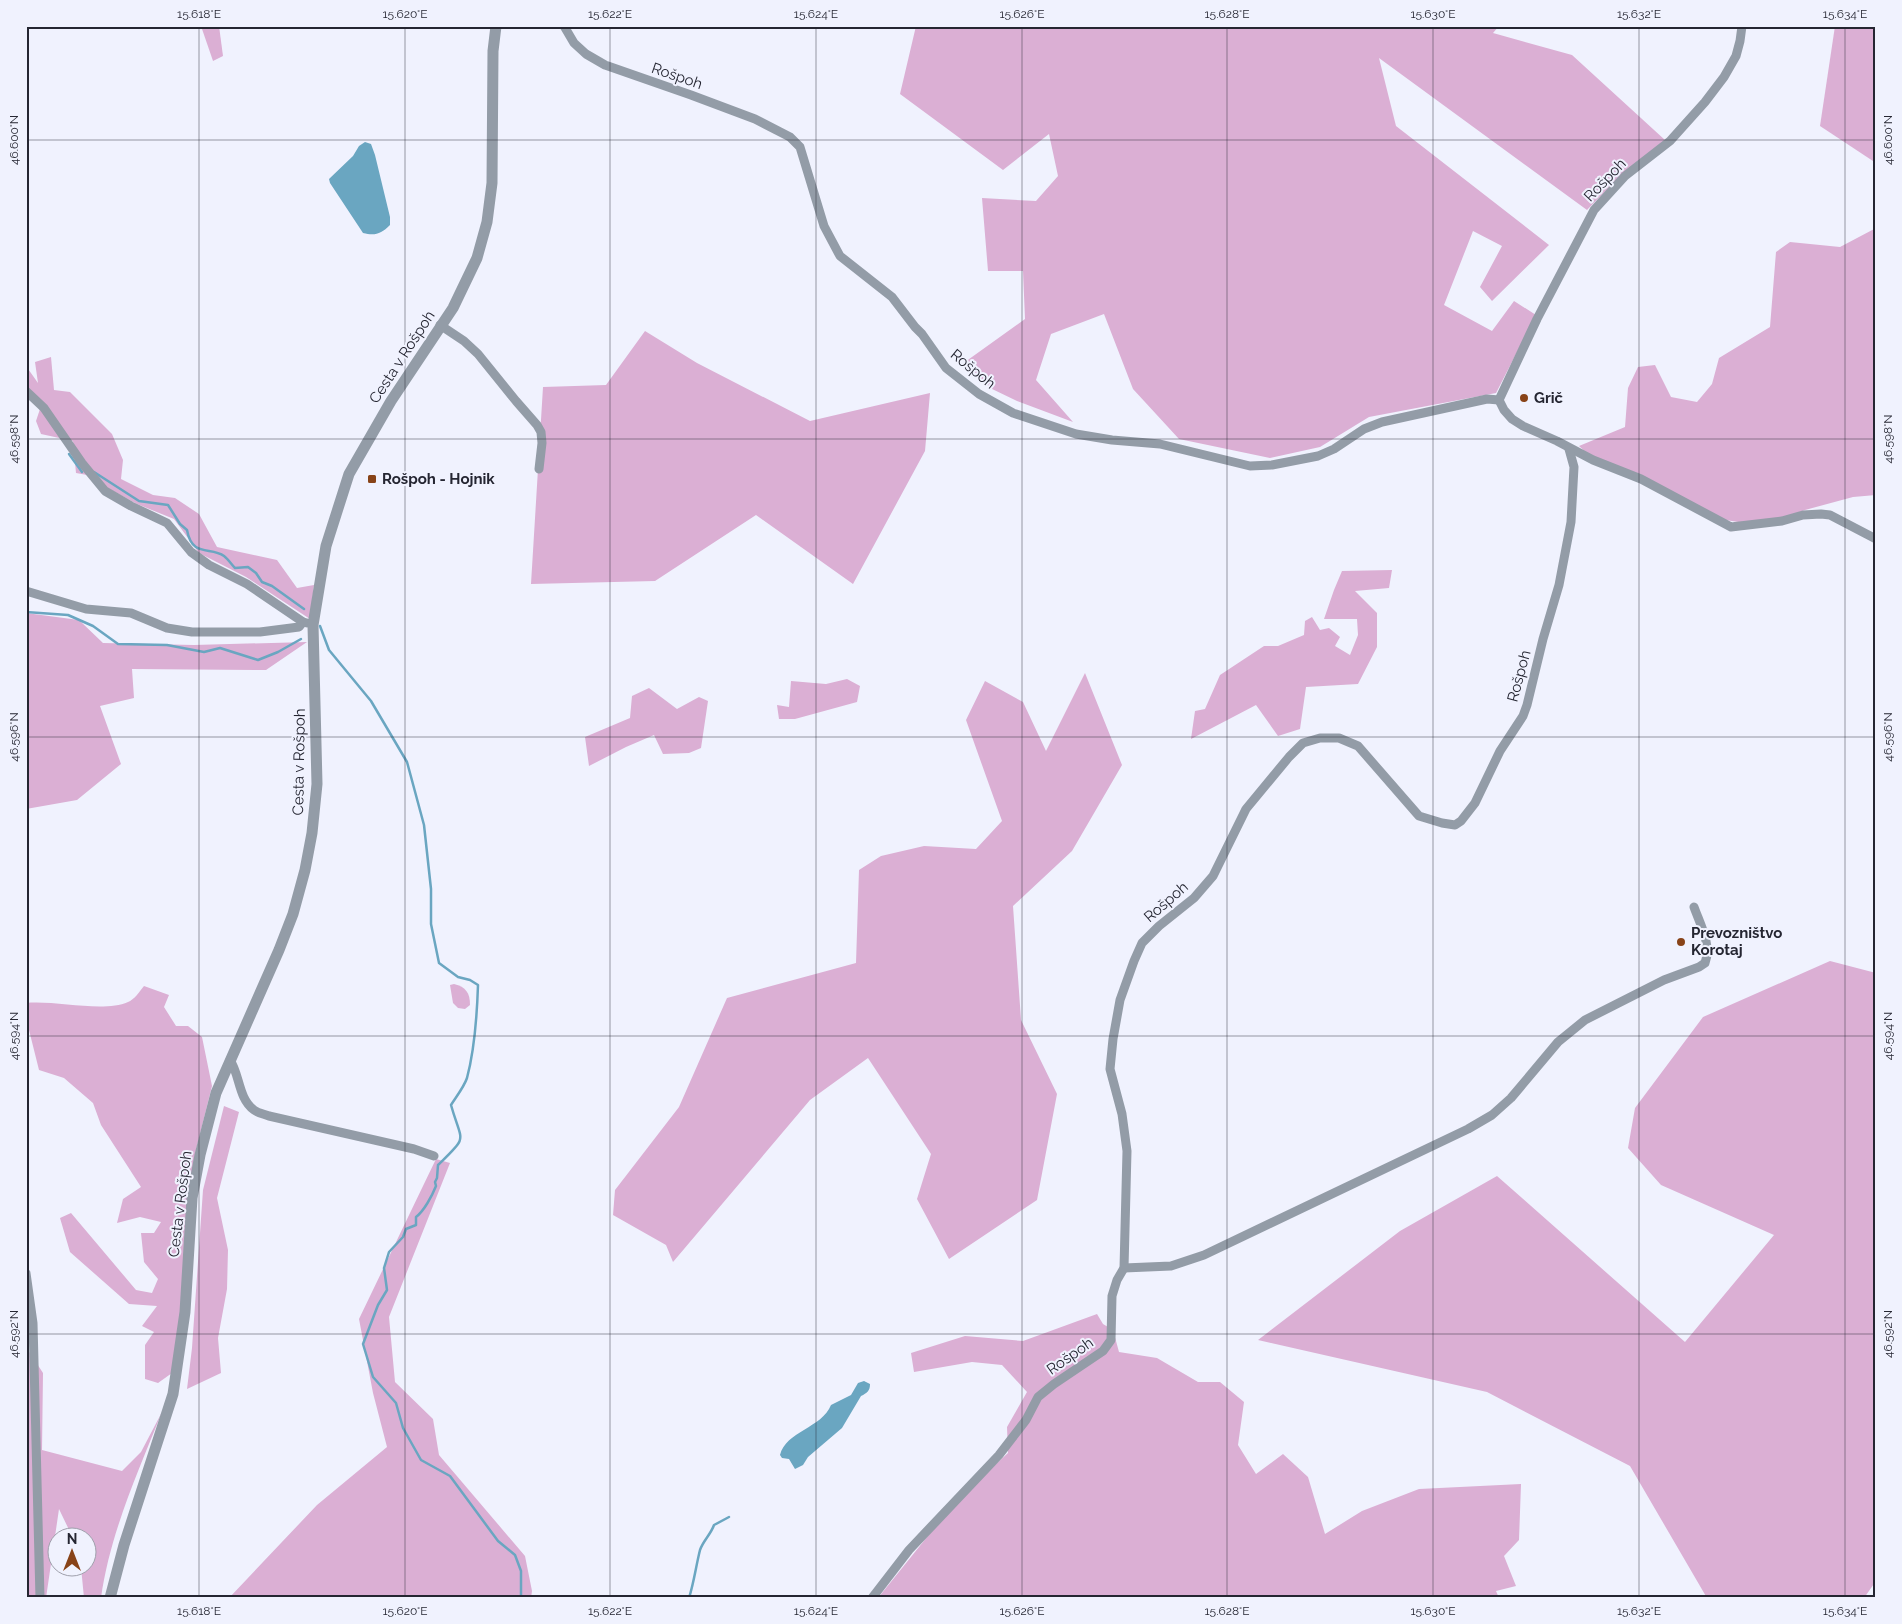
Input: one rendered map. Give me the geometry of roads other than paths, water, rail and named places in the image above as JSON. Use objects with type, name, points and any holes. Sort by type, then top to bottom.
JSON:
[{"type":"street","name":"Cesta v Rošpoh","points":[[110,1598],[124,1545],[173,1394],[184,1320],[192,1198],[198,1163],[216,1093],[290,923],[305,870],[312,833],[317,784],[308,624],[326,546],[349,474],[391,401],[453,308],[477,258],[487,222],[492,183],[493,52],[496,26]]},
{"type":"street","name":"Rošpoh","points":[[564,26],[574,43],[586,54],[604,65],[754,119],[790,137],[800,147],[824,226],[840,256],[892,297],[946,368],[979,394],[1013,413],[1076,434],[1112,440],[1160,444],[1250,466],[1280,464],[1318,456],[1334,449],[1364,428],[1382,422],[1487,399],[1499,400],[1541,311],[1594,210],[1625,176],[1670,141],[1704,102],[1724,77],[1736,56],[1742,26]]},
{"type":"street","points":[[440,325],[464,341],[478,354],[537,425],[541,432],[542,443],[539,469]]},
{"type":"street","points":[[26,391],[44,408],[82,463],[105,491],[167,523],[191,552],[209,565],[247,584],[308,624]]},
{"type":"street","points":[[1499,400],[1504,410],[1512,419],[1535,433],[1557,441],[1593,460],[1641,479],[1731,527],[1821,514],[1830,515],[1876,538]]},
{"type":"street","name":"Rošpoh","points":[[872,1598],[909,1550],[999,1455],[1026,1420],[1038,1397],[1103,1351],[1110,1340],[1112,1296],[1117,1280],[1124,1268],[1127,1151],[1122,1114],[1110,1069],[1120,1000],[1142,943],[1159,926],[1194,898],[1213,876],[1246,810],[1288,757],[1303,743],[1320,738],[1339,738],[1358,746],[1419,816],[1442,824],[1455,825],[1461,821],[1475,803],[1500,751],[1523,716],[1527,705],[1543,639],[1559,585],[1571,522],[1574,467],[1569,449]]},
{"type":"street","points":[[26,591],[86,610],[131,613],[167,628],[192,632],[260,632],[308,624]]},
{"type":"street","points":[[1124,1268],[1171,1266],[1204,1255],[1468,1129],[1492,1115],[1511,1098],[1569,1031],[1585,1020],[1658,982],[1705,963],[1707,953],[1706,942],[1694,907]]},
{"type":"street","points":[[230,1060],[236,1069],[242,1093],[254,1110],[269,1116],[434,1156]]},
{"type":"street","points":[[26,1273],[33,1323],[40,1598]]},
{"type":"water","points":[[365,142],[371,144],[375,155],[390,217],[390,225],[381,232],[374,234],[363,233],[329,179],[353,156],[359,146]]},
{"type":"water","points":[[864,1381],[870,1384],[869,1390],[861,1396],[842,1428],[808,1457],[803,1465],[795,1469],[789,1459],[782,1458],[780,1455],[789,1440],[820,1419],[831,1405],[851,1395],[858,1383]]},
{"type":"waterway","points":[[69,454],[82,472]]},
{"type":"waterway","points":[[94,472],[139,501],[168,505],[180,524],[187,530],[189,539],[197,548],[219,553],[235,568],[248,567],[256,573],[262,582],[272,586],[304,609]]},
{"type":"waterway","points":[[26,612],[68,615],[93,626],[118,644],[167,645],[204,652],[220,648],[258,660],[278,652],[301,639]]},
{"type":"waterway","points":[[320,626],[329,650],[371,701],[407,762],[424,825],[431,889],[431,924],[439,963],[458,977],[470,980],[478,985],[475,1032],[470,1067],[466,1081],[451,1105],[460,1133],[459,1143],[438,1165],[436,1186],[428,1203],[416,1217],[416,1225],[406,1229],[403,1237],[389,1252],[384,1268],[387,1290],[378,1305],[363,1344],[373,1377],[396,1403],[403,1428],[421,1460],[450,1476],[498,1541],[515,1555],[521,1571],[521,1598]]},
{"type":"waterway","points":[[689,1598],[701,1547],[714,1525],[729,1517]]},
{"type":"place","name":"Grič","points":[[1524,398]]},
{"type":"place","name":"Rošpoh - Hojnik","points":[[372,479]]},
{"type":"place","name":"Prevozništvo Korotaj","points":[[1681,942]]}]
